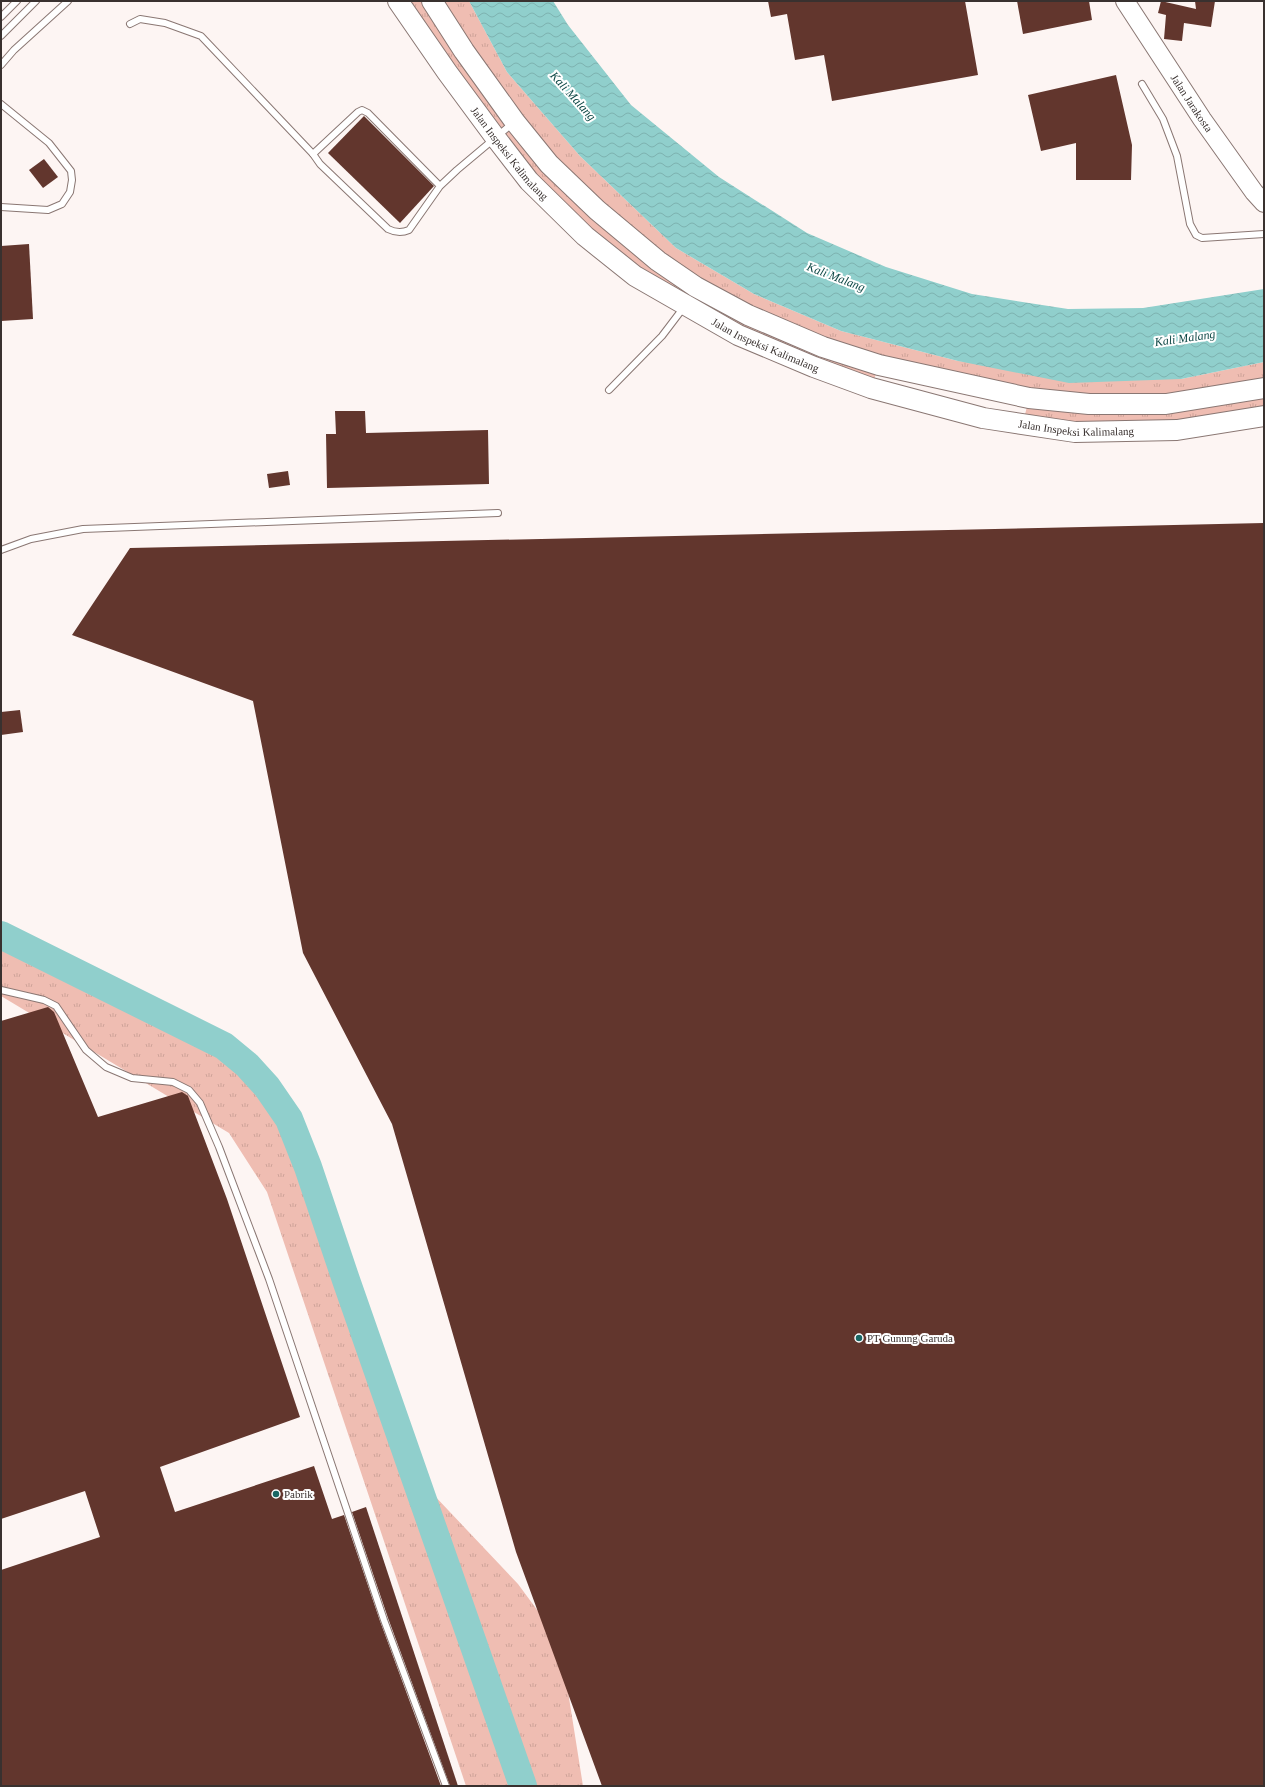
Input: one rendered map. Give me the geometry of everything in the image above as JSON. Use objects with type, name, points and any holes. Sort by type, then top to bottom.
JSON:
[{"type":"main road","name":"Jalan Inspeksi Kalimalang","points":[[398,1],[494,137],[529,181],[585,236],[635,276],[748,314],[823,347],[879,365],[1029,398],[1089,404],[1166,404],[1264,388]]},
{"type":"main road","name":"Jalan Inspeksi Kalimalang","points":[[432,1],[464,52],[515,122],[549,164],[597,210],[652,256],[691,296],[738,335],[814,367],[871,388],[983,418],[1075,432],[1177,430],[1264,416]]},
{"type":"main road","points":[[871,388],[879,365]]},
{"type":"main road","points":[[1023,423],[1029,398]]},
{"type":"street","name":"Jalan Jarakosta","points":[[1125,1],[1202,120],[1254,192],[1264,203]]},
{"type":"lane","points":[[1,17],[17,1]]},
{"type":"lane","points":[[1,36],[36,1]]},
{"type":"lane","points":[[1,65],[14,50],[68,1]]},
{"type":"lane","points":[[130,24],[140,19],[165,23],[201,36],[313,154],[320,164],[388,230],[394,232],[405,232],[409,230],[440,186],[494,137],[515,122]]},
{"type":"lane","points":[[1142,84],[1163,120],[1177,156],[1190,224],[1196,235],[1202,238],[1264,234]]},
{"type":"lane","points":[[1,104],[49,143],[71,171],[72,180],[70,192],[62,204],[48,210],[1,207]]},
{"type":"lane","points":[[313,154],[362,110],[368,113],[440,186]]},
{"type":"lane","points":[[609,390],[662,336],[691,296]]},
{"type":"lane","points":[[1,550],[31,539],[84,529],[498,513]]},
{"type":"lane","points":[[1,990],[44,1000],[56,1006],[86,1050],[106,1068],[132,1078],[173,1082],[189,1090],[200,1103],[219,1147],[269,1279],[384,1620],[446,1786]]},
{"type":"green space","points":[[398,1],[469,1],[507,72],[580,156],[676,248],[754,294],[841,331],[958,361],[1181,379],[1264,362],[1264,416],[1242,420],[1023,423],[1029,398],[879,365],[871,388],[738,335],[585,236]]},
{"type":"green space","points":[[1,935],[224,1046],[247,1065],[264,1084],[289,1119],[307,1163],[424,1508],[446,1568],[414,1474],[518,1584],[560,1641],[583,1786],[466,1786],[267,1192],[229,1133],[1,996]]},
{"type":"water","name":"Kali Malang","points":[[469,1],[553,1],[568,25],[631,105],[719,177],[807,233],[886,267],[972,294],[1068,309],[1143,308],[1264,289],[1264,362],[1181,379],[1069,383],[958,361],[841,331],[754,294],[676,248],[580,156],[507,72]]},
{"type":"building","points":[[768,1],[965,1],[978,75],[832,101],[824,55],[795,60],[787,14],[771,17]]},
{"type":"building","points":[[1017,1],[1089,1],[1092,20],[1023,34]]},
{"type":"building","points":[[1161,1],[1196,9],[1195,1],[1215,1],[1211,27],[1184,23],[1182,41],[1164,39],[1166,15],[1158,13]]},
{"type":"building","points":[[1116,75],[1132,145],[1131,180],[1076,180],[1076,143],[1041,151],[1028,95]]},
{"type":"building","points":[[364,116],[434,186],[400,223],[328,153]]},
{"type":"building","points":[[44,159],[58,177],[43,188],[29,170]]},
{"type":"building","points":[[29,244],[33,319],[1,321],[1,246]]},
{"type":"building","points":[[335,411],[365,411],[366,433],[488,430],[489,484],[327,488],[326,434],[336,434]]},
{"type":"building","points":[[288,471],[290,485],[269,488],[267,474]]},
{"type":"building","name":"PT Gunung Garuda","points":[[1264,523],[1264,1786],[602,1786],[516,1552],[392,1124],[303,953],[253,701],[72,635],[130,548]]},
{"type":"building","points":[[20,710],[23,732],[1,735],[1,712]]},
{"type":"building","name":"Pabrik","points":[[48,1007],[54,1012],[98,1117],[182,1092],[188,1096],[227,1199],[300,1417],[160,1467],[175,1512],[314,1466],[332,1519],[344,1515],[380,1621],[441,1786],[1,1786],[1,1570],[100,1537],[85,1491],[1,1519],[1,1021]]},
{"type":"building","points":[[366,1507],[458,1786],[450,1786],[388,1618],[352,1512]]},
{"type":"waterway","points":[[1,935],[224,1046],[247,1065],[267,1087],[289,1119],[308,1167],[523,1786]]},
{"type":"place","name":"PT Gunung Garuda","points":[[859,1338]]},
{"type":"place","name":"Pabrik","points":[[276,1494]]}]
